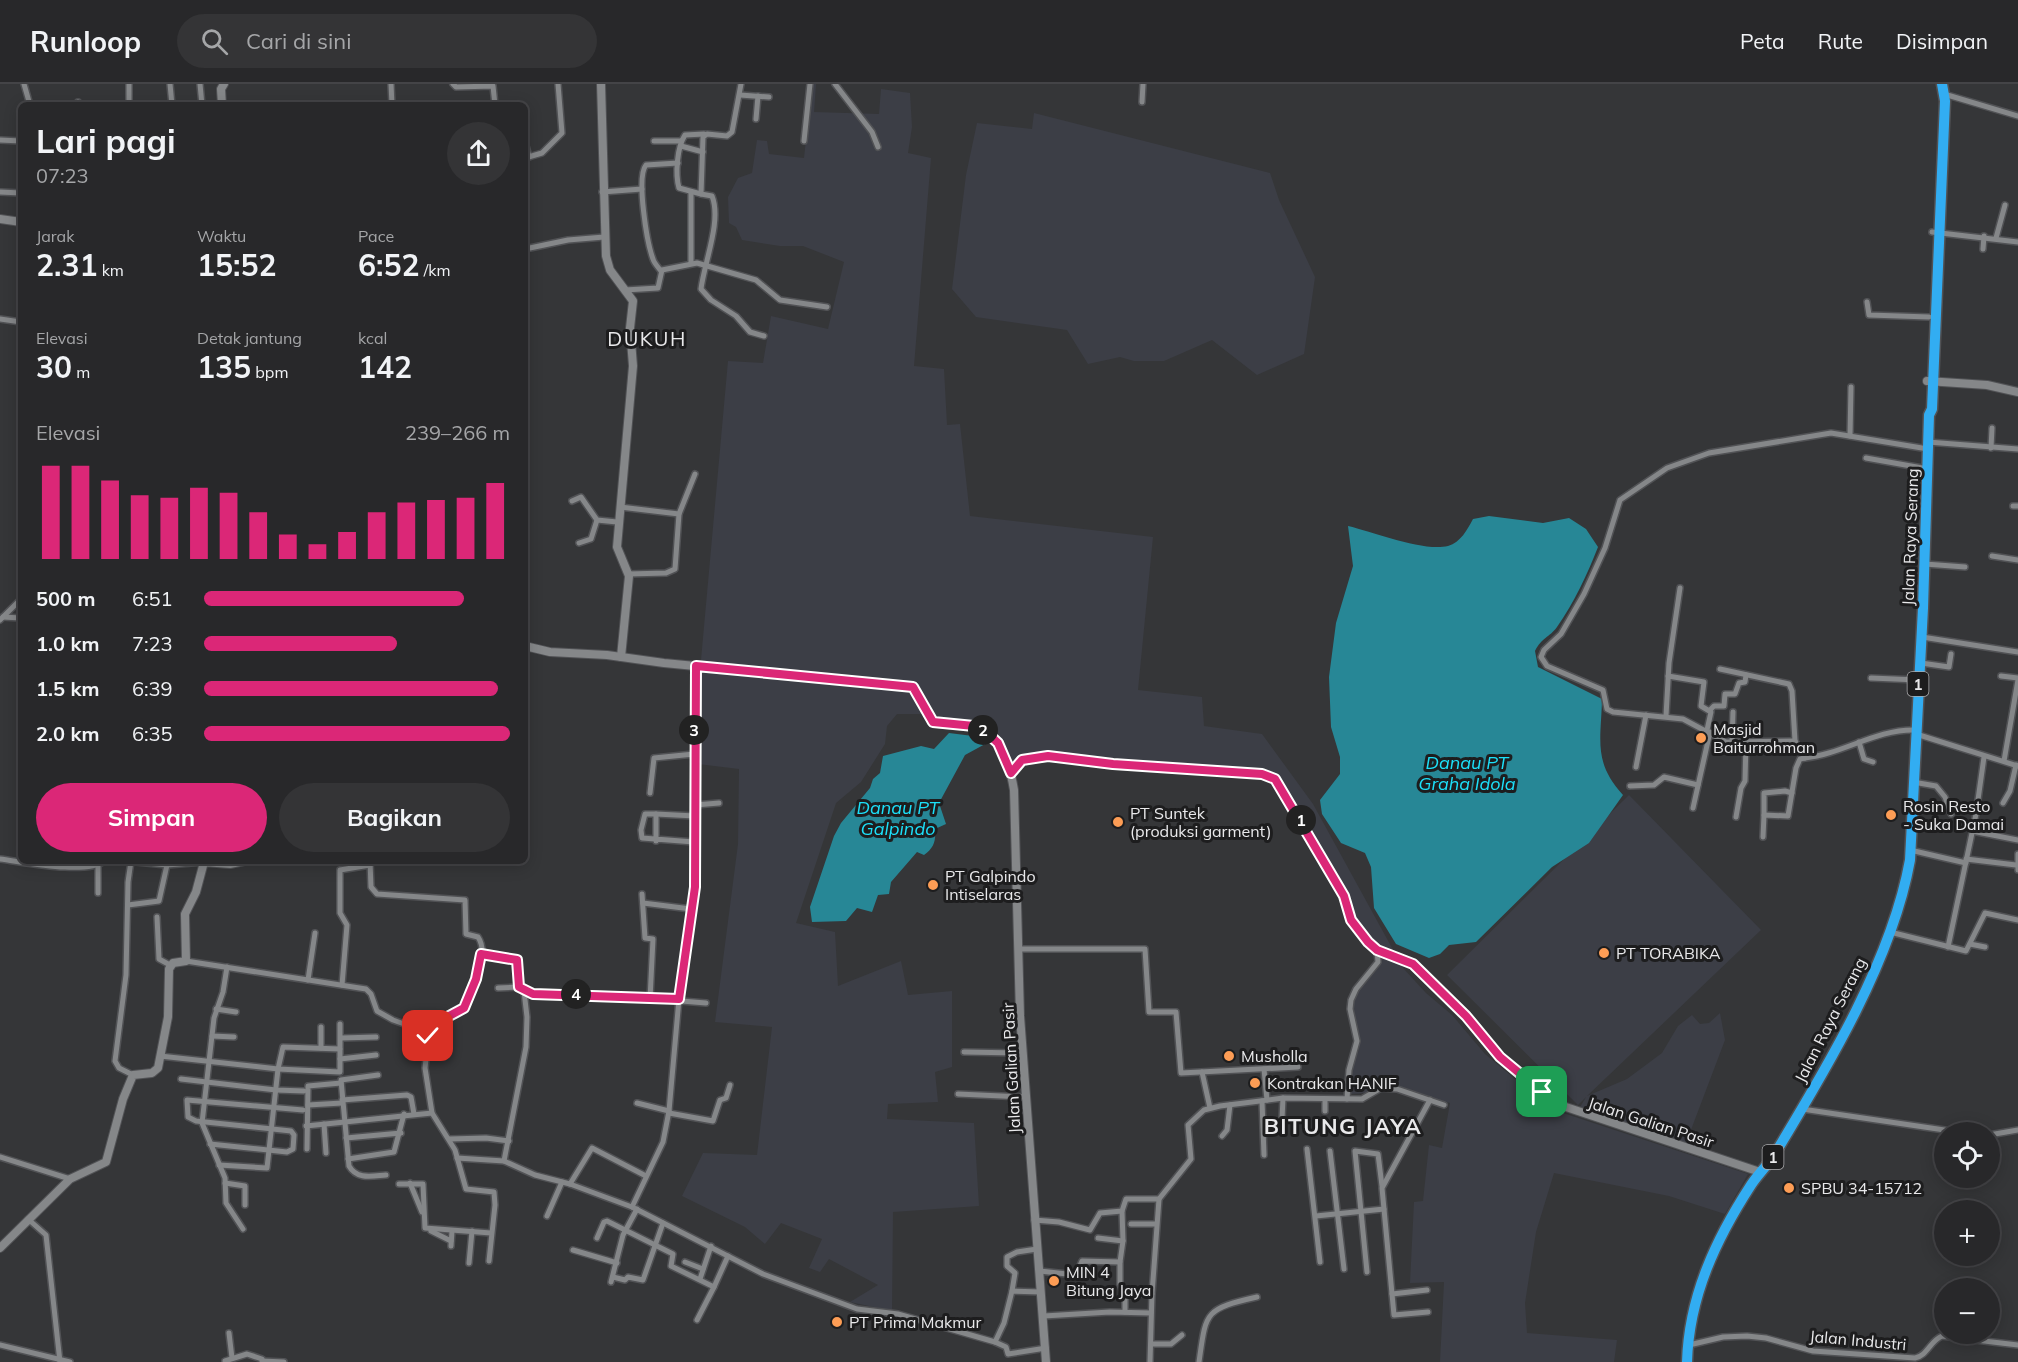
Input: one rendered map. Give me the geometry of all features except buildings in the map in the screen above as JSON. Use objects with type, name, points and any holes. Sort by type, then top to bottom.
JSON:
[{"type":"highway","name":"Jalan Raya Serang","points":[[1687,1362],[1692,1312],[1714,1251],[1729,1219],[1760,1172],[1774,1156],[1802,1109],[1866,991],[1890,932],[1906,879],[1910,850],[1921,637],[1928,469],[1929,415],[1926,409],[1930,381],[1939,99],[1942,89]]},
{"type":"highway","name":"Jalan Raya Serang","points":[[1930,381],[1929,317],[1935,232]]},
{"type":"street","points":[[24,84],[29,102]]},
{"type":"street","points":[[129,84],[129,102]]},
{"type":"street","points":[[170,84],[172,102]]},
{"type":"street","points":[[200,84],[202,102]]},
{"type":"street","points":[[222,102],[221,89],[224,84]]},
{"type":"street","points":[[391,84],[392,102]]},
{"type":"street","points":[[453,84],[456,87],[493,86],[495,102]]},
{"type":"street","points":[[528,157],[542,153],[562,133],[558,84]]},
{"type":"street","points":[[601,84],[603,237],[607,264],[633,301],[630,328],[633,366],[617,522],[618,554],[628,574],[621,657]]},
{"type":"street","points":[[741,84],[730,134],[688,134],[681,143],[678,186],[691,193],[708,194],[714,198],[707,266],[701,285],[702,293],[736,316],[750,332],[764,336]]},
{"type":"street","points":[[804,141],[810,84]]},
{"type":"street","points":[[835,84],[872,132],[878,147]]},
{"type":"street","points":[[1142,102],[1143,84]]},
{"type":"street","points":[[1942,89],[2018,116]]},
{"type":"street","points":[[740,95],[770,97]]},
{"type":"street","points":[[756,119],[758,96]]},
{"type":"street","points":[[701,194],[705,134]]},
{"type":"street","points":[[0,140],[18,141]]},
{"type":"street","points":[[654,141],[681,143],[703,152]]},
{"type":"street","points":[[625,290],[658,288],[661,271],[652,258],[642,189],[644,166],[678,163]]},
{"type":"street","points":[[602,192],[642,189]]},
{"type":"street","points":[[0,192],[18,193]]},
{"type":"street","points":[[691,193],[692,263]]},
{"type":"street","points":[[1996,238],[2005,205]]},
{"type":"street","points":[[0,219],[18,222]]},
{"type":"street","points":[[1935,232],[1984,236],[2018,242]]},
{"type":"street","points":[[1983,249],[1984,236]]},
{"type":"street","points":[[528,248],[567,240],[603,237]]},
{"type":"street","points":[[661,271],[692,263],[707,266],[756,280],[780,300],[827,307]]},
{"type":"street","points":[[1867,302],[1869,315],[1929,317]]},
{"type":"street","points":[[0,319],[18,322]]},
{"type":"street","points":[[1930,381],[1987,386],[2018,392]]},
{"type":"street","points":[[1850,436],[1851,387]]},
{"type":"street","points":[[1991,448],[1992,428]]},
{"type":"street","points":[[1795,741],[1732,742],[1722,740],[1683,719],[1618,714],[1607,710],[1603,690],[1547,666],[1541,657],[1544,650],[1561,634],[1584,594],[1605,548],[1620,500],[1667,468],[1709,453],[1810,435],[1832,433],[1928,445],[2018,449]]},
{"type":"street","points":[[1866,458],[1928,469]]},
{"type":"street","points":[[628,574],[666,573],[675,569],[679,514],[695,474]]},
{"type":"street","points":[[572,501],[581,497],[597,520],[617,522]]},
{"type":"street","points":[[620,507],[679,514]]},
{"type":"street","points":[[579,543],[591,539],[597,520]]},
{"type":"street","points":[[1992,556],[2018,560]]},
{"type":"street","points":[[1924,564],[1965,567]]},
{"type":"street","points":[[1666,716],[1668,676],[1680,588]]},
{"type":"street","points":[[1,618],[18,603]]},
{"type":"street","points":[[1,618],[18,618]]},
{"type":"street","points":[[1921,637],[2018,652]]},
{"type":"street","points":[[528,647],[550,652],[621,657],[913,687],[933,722],[974,726],[993,737],[1011,773],[1022,760],[1048,756],[1113,764],[1270,776],[1278,782],[1344,896],[1351,920],[1377,950],[1378,962],[1356,989],[1350,1004],[1357,1041],[1349,1070],[1347,1099]]},
{"type":"street","points":[[1919,662],[1949,667],[1951,654]]},
{"type":"street","points":[[663,1223],[642,1281],[628,1276],[625,1280],[612,1280],[625,1231],[646,1176],[663,1142],[669,1112],[679,999],[695,887],[695,805],[698,781],[694,754],[696,666]]},
{"type":"street","points":[[1720,669],[1789,684],[1795,741],[1805,758]]},
{"type":"street","points":[[1693,808],[1710,710],[1714,706],[1724,706],[1725,694],[1735,694],[1739,683],[1745,682],[1746,675]]},
{"type":"street","points":[[1668,676],[1704,682],[1701,706],[1710,710]]},
{"type":"street","points":[[2001,676],[2018,682],[2015,718],[2004,761]]},
{"type":"street","points":[[1871,678],[1918,680]]},
{"type":"street","points":[[1732,712],[1732,742]]},
{"type":"street","points":[[1636,767],[1646,715]]},
{"type":"street","points":[[1764,815],[1788,816],[1796,768],[1800,759],[1827,755],[1894,731],[1915,732],[1984,757],[2017,766],[2010,791],[2003,803]]},
{"type":"street","points":[[1736,817],[1741,789],[1745,781],[1746,742]]},
{"type":"street","points":[[1859,742],[1864,759],[1873,762]]},
{"type":"street","points":[[650,793],[654,758],[694,754]]},
{"type":"street","points":[[1948,947],[1972,831],[1984,757]]},
{"type":"street","name":"Jalan Galian Pasir","points":[[1011,773],[1017,858],[1025,1096],[1046,1362]]},
{"type":"street","points":[[1630,786],[1654,785],[1664,777],[1698,785]]},
{"type":"street","points":[[1912,782],[1936,786],[1945,797],[1951,814]]},
{"type":"street","points":[[1763,837],[1764,794],[1785,791],[1792,793]]},
{"type":"street","points":[[695,805],[719,803]]},
{"type":"street","points":[[694,842],[646,840],[641,835],[645,813],[695,816]]},
{"type":"street","points":[[656,814],[656,841]]},
{"type":"street","points":[[1972,831],[2018,840]]},
{"type":"street","points":[[1910,850],[1966,861],[2017,867],[2018,854]]},
{"type":"street","points":[[0,859],[18,860]]},
{"type":"street","points":[[82,864],[98,866],[100,864]]},
{"type":"street","points":[[129,864],[126,975],[116,1061],[119,1068],[134,1075],[155,1071],[160,1056],[168,1017],[170,965]]},
{"type":"street","points":[[158,864],[174,864]]},
{"type":"street","points":[[186,961],[184,914],[196,892],[203,864]]},
{"type":"street","points":[[342,985],[347,942],[347,922],[340,913],[340,870],[344,864]]},
{"type":"street","points":[[370,864],[371,887],[377,894],[465,900],[465,934],[480,938],[481,954],[476,979],[464,1008],[438,1022],[429,1033],[425,1068],[432,1113],[458,1158],[465,1189],[494,1192],[489,1261]]},
{"type":"street","points":[[129,905],[159,901],[167,865]]},
{"type":"street","points":[[98,866],[98,893]]},
{"type":"street","points":[[642,894],[645,938],[653,939],[650,999]]},
{"type":"street","points":[[643,903],[691,909]]},
{"type":"street","points":[[1890,932],[1966,951],[1985,913],[2018,920]]},
{"type":"street","points":[[157,917],[159,959],[170,965],[186,961],[369,989],[377,1011],[393,1020],[429,1033]]},
{"type":"street","points":[[308,980],[315,933]]},
{"type":"street","points":[[1970,944],[1985,947]]},
{"type":"street","points":[[1019,949],[1145,949],[1149,1012],[1176,1012],[1181,1073],[1298,1067]]},
{"type":"street","name":"Jalan Galian Pasir","points":[[1377,950],[1413,964],[1466,1016],[1500,1057],[1554,1103],[1760,1172]]},
{"type":"street","points":[[481,954],[517,960],[527,1017],[526,1047],[504,1161]]},
{"type":"street","points":[[227,967],[223,992],[216,1009],[202,1123],[225,1183],[226,1203],[243,1229]]},
{"type":"street","points":[[498,988],[521,989],[537,995],[595,994],[679,999],[706,1003]]},
{"type":"street","points":[[216,1009],[236,1012]]},
{"type":"street","points":[[160,1056],[278,1070],[340,1072],[340,1024]]},
{"type":"street","points":[[321,1027],[321,1048]]},
{"type":"street","points":[[212,1036],[234,1037]]},
{"type":"street","points":[[340,1038],[376,1037]]},
{"type":"street","points":[[219,1165],[267,1168],[278,1070],[284,1047],[340,1049]]},
{"type":"street","points":[[964,1052],[1023,1053]]},
{"type":"street","points":[[340,1059],[375,1054]]},
{"type":"street","points":[[1264,1069],[1264,1155]]},
{"type":"street","points":[[1203,1072],[1210,1108]]},
{"type":"street","points":[[0,1248],[70,1179],[82,1171],[106,1162],[123,1099],[134,1075]]},
{"type":"street","points":[[307,1149],[305,1107],[308,1086],[341,1083],[341,1080],[378,1075]]},
{"type":"street","points":[[181,1079],[304,1091]]},
{"type":"street","points":[[341,1083],[348,1159],[352,1171],[360,1176],[386,1174]]},
{"type":"street","points":[[637,1103],[713,1121],[720,1100],[726,1098],[730,1085]]},
{"type":"street","points":[[1150,1362],[1152,1293],[1159,1199],[1191,1159],[1188,1130],[1191,1120],[1210,1108],[1283,1098],[1364,1099],[1376,1089],[1392,1088],[1444,1104]]},
{"type":"street","points":[[958,1094],[1025,1096]]},
{"type":"street","points":[[210,1144],[290,1152],[294,1135],[291,1131],[202,1123],[190,1118],[186,1108],[190,1099],[273,1109],[407,1095],[411,1097],[414,1114]]},
{"type":"street","points":[[1282,1119],[1283,1098]]},
{"type":"street","points":[[1325,1099],[1325,1112]]},
{"type":"street","points":[[1382,1188],[1430,1100]]},
{"type":"street","points":[[1222,1136],[1227,1130],[1230,1105]]},
{"type":"street","points":[[1802,1109],[1934,1128]]},
{"type":"street","points":[[306,1126],[404,1114],[432,1113]]},
{"type":"street","points":[[348,1159],[394,1152],[401,1133],[404,1114]]},
{"type":"street","points":[[324,1124],[326,1153]]},
{"type":"street","points":[[2000,1133],[2018,1130]]},
{"type":"street","points":[[346,1138],[401,1133]]},
{"type":"street","points":[[449,1139],[486,1138],[509,1142]]},
{"type":"street","points":[[570,1184],[592,1148],[646,1176]]},
{"type":"street","points":[[1307,1149],[1320,1262]]},
{"type":"street","points":[[1330,1151],[1344,1269]]},
{"type":"street","points":[[1367,1272],[1355,1151],[1378,1154],[1395,1316],[1428,1312]]},
{"type":"street","points":[[0,1157],[70,1179]]},
{"type":"street","points":[[458,1158],[504,1161],[535,1175],[570,1184],[634,1208],[728,1256],[797,1287],[857,1309],[898,1314],[995,1342],[1006,1347],[1008,1354],[1006,1362]]},
{"type":"street","points":[[547,1216],[562,1182]]},
{"type":"street","points":[[225,1183],[245,1186],[245,1205]]},
{"type":"street","points":[[410,1183],[423,1215]]},
{"type":"street","points":[[399,1184],[423,1184],[424,1228],[451,1244],[452,1231]]},
{"type":"street","points":[[1125,1312],[1125,1294],[1120,1284],[1123,1241],[1122,1210],[1126,1199],[1159,1199]]},
{"type":"street","points":[[1316,1216],[1384,1209]]},
{"type":"street","points":[[1034,1220],[1059,1222],[1090,1230],[1100,1213],[1122,1210]]},
{"type":"street","points":[[28,1219],[46,1235],[60,1361]]},
{"type":"street","points":[[597,1238],[605,1220],[673,1254],[671,1266],[714,1287]]},
{"type":"street","points":[[1131,1224],[1156,1224]]},
{"type":"street","points":[[429,1230],[491,1233]]},
{"type":"street","points":[[469,1263],[472,1231]]},
{"type":"street","points":[[1098,1238],[1123,1241]]},
{"type":"street","points":[[700,1279],[711,1246]]},
{"type":"street","points":[[995,1342],[1004,1323],[1015,1273],[1007,1266],[1007,1257],[1017,1252],[1037,1249]]},
{"type":"street","points":[[573,1250],[617,1263]]},
{"type":"street","points":[[697,1320],[728,1256]]},
{"type":"street","points":[[685,1262],[703,1269]]},
{"type":"street","points":[[1040,1271],[1075,1278],[1082,1262],[1120,1262]]},
{"type":"street","points":[[1392,1294],[1427,1290]]},
{"type":"street","points":[[1012,1291],[1041,1292]]},
{"type":"street","points":[[1125,1294],[1152,1293]]},
{"type":"street","points":[[1199,1362],[1202,1328],[1207,1318],[1214,1311],[1257,1297]]},
{"type":"street","points":[[1044,1316],[1151,1313]]},
{"type":"street","points":[[229,1333],[232,1358]]},
{"type":"street","points":[[1151,1344],[1171,1344],[1182,1335]]},
{"type":"street","name":"Jalan Industri","points":[[1688,1346],[1723,1337],[1756,1337],[1813,1351],[1915,1358],[1920,1357],[1935,1339],[1946,1335],[2018,1345]]},
{"type":"street","points":[[0,1345],[70,1362]]},
{"type":"street","points":[[1008,1354],[1046,1348]]},
{"type":"street","points":[[225,1360],[252,1354],[262,1361],[284,1362]]},
{"type":"shaded area","points":[[812,84],[816,84],[814,112],[879,114],[881,89],[910,93],[912,127],[908,153],[931,158],[914,366],[944,369],[947,425],[960,424],[970,516],[1153,537],[1138,690],[1202,697],[1204,726],[1262,734],[1313,804],[1403,968],[1426,993],[1452,1015],[1485,1054],[1551,1109],[1748,1174],[1725,1214],[1669,1196],[1554,1173],[1536,1232],[1525,1303],[1527,1333],[1617,1340],[1614,1362],[1440,1362],[1444,1282],[1410,1283],[1414,1202],[1423,1201],[1429,1145],[1442,1148],[1450,1103],[1388,1085],[1372,1086],[1366,1093],[1351,1094],[1353,1063],[1359,1050],[1359,1035],[1352,1010],[1357,993],[1379,967],[1382,958],[1375,944],[1353,918],[1349,900],[1280,779],[1269,773],[1055,753],[1012,764],[999,739],[981,724],[970,721],[937,720],[928,714],[897,714],[887,726],[885,744],[861,782],[836,803],[796,923],[835,932],[838,986],[901,961],[908,995],[952,991],[952,1067],[935,1072],[938,1102],[888,1104],[887,1119],[974,1123],[979,1206],[893,1212],[892,1311],[850,1302],[878,1285],[829,1259],[820,1272],[809,1268],[822,1239],[781,1223],[765,1244],[745,1227],[682,1196],[703,1153],[757,1155],[772,1027],[715,1022],[738,844],[739,769],[698,764],[701,660],[728,361],[763,363],[771,316],[828,329],[844,262],[803,246],[780,246],[742,240],[736,227],[729,223],[728,197],[738,178],[752,173],[757,140],[767,141],[769,154],[804,158]]},
{"type":"shaded area","points":[[1034,113],[1270,173],[1279,200],[1315,277],[1304,354],[1257,375],[1212,340],[1164,361],[1134,361],[1120,357],[1088,364],[1067,330],[976,317],[952,289],[966,175],[977,123],[1032,129]]},
{"type":"shaded area","name":"PT TORABIKA","points":[[1629,795],[1761,930],[1587,1096],[1627,1079],[1662,1053],[1678,1026],[1692,1015],[1700,1024],[1709,1023],[1720,1013],[1725,1040],[1686,1143],[1579,1109],[1586,1097],[1578,1105],[1447,975]]},
{"type":"water","name":"Danau PT Graha Idola","points":[[1489,516],[1543,523],[1569,518],[1586,529],[1598,547],[1569,608],[1557,627],[1535,651],[1538,667],[1602,699],[1600,739],[1603,761],[1613,783],[1623,795],[1589,843],[1552,867],[1476,942],[1449,945],[1440,954],[1429,958],[1396,944],[1374,908],[1371,867],[1365,853],[1341,843],[1322,814],[1320,800],[1340,774],[1340,757],[1331,727],[1329,677],[1336,623],[1353,566],[1348,526],[1398,541],[1438,547],[1457,542],[1473,519]]},
{"type":"water","name":"Danau PT Galpindo","points":[[949,733],[981,737],[987,743],[965,755],[939,803],[946,824],[935,829],[935,841],[932,847],[924,855],[917,852],[891,882],[889,894],[878,895],[872,912],[857,908],[846,921],[812,922],[810,907],[834,836],[841,823],[870,788],[873,779],[880,773],[883,756],[921,746],[934,749]]},
{"type":"place","name":"Masjid Baiturrohman","points":[[1701,738]]},
{"type":"place","name":"Rosin Resto - Suka Damai","points":[[1891,815]]},
{"type":"place","name":"PT Suntek (produksi garment)","points":[[1118,822]]},
{"type":"place","name":"PT Galpindo Intiselaras","points":[[933,885]]},
{"type":"place","name":"PT TORABIKA","points":[[1604,953]]},
{"type":"place","name":"Musholla","points":[[1229,1056]]},
{"type":"place","name":"Kontrakan HANIF","points":[[1255,1083]]},
{"type":"place","name":"SPBU 34-15712","points":[[1789,1188]]},
{"type":"place","name":"MIN 4 Bitung Jaya","points":[[1054,1281]]},
{"type":"place","name":"PT Prima Makmur","points":[[837,1322]]},
{"type":"district","name":"DUKUH","points":[[647,338]]},
{"type":"district","name":"BITUNG JAYA","points":[[1343,1126]]},
{"type":"route","points":[[428,1036],[438,1022],[452,1017],[464,1008],[476,979],[481,954],[517,960],[519,987],[533,994],[595,994],[635,999],[679,999],[695,887],[695,805],[698,781],[694,754],[696,666],[872,685],[913,687],[918,692],[933,722],[979,727],[993,737],[1011,773],[1022,760],[1048,756],[1113,764],[1270,776],[1278,782],[1286,795],[1344,896],[1349,916],[1362,936],[1377,950],[1413,964],[1466,1016],[1500,1057],[1542,1092]]}]
